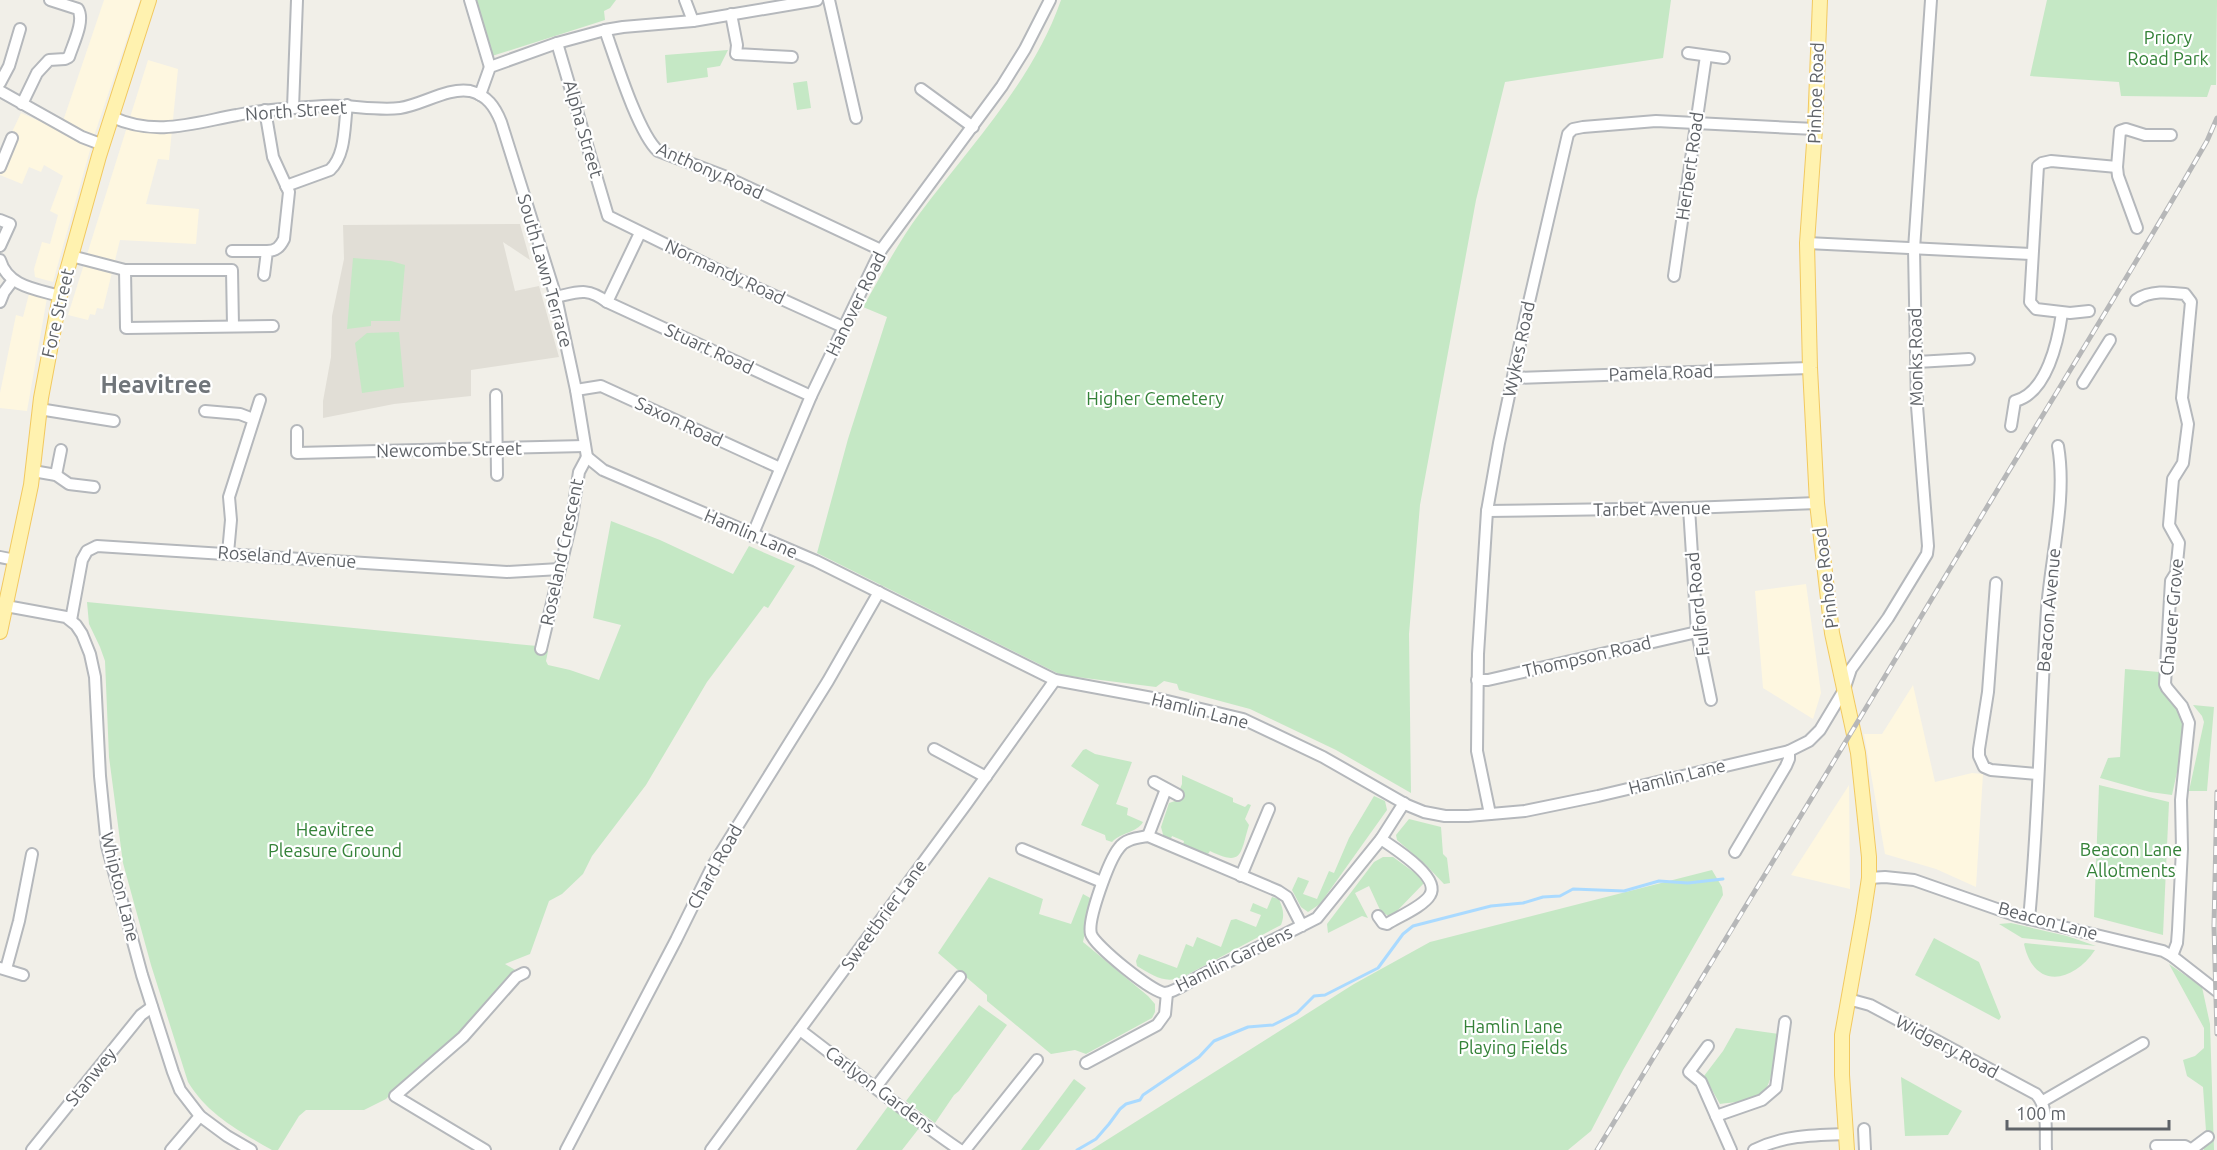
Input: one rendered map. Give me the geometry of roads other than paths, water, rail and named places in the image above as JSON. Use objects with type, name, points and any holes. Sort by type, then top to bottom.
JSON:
[{"type":"main road","name":"Fore Street","points":[[0,632],[22,534],[33,471],[39,409],[60,296],[103,145],[149,0]]},
{"type":"main road","name":"Pinhoe Road","points":[[1820,0],[1815,129],[1807,243],[1810,368],[1817,503],[1830,622],[1858,753],[1867,832],[1869,878],[1841,1050],[1847,1150]]},
{"type":"street","points":[[25,106],[42,66],[49,60],[69,57],[77,33],[80,11],[50,0]]},
{"type":"street","points":[[292,108],[297,0]]},
{"type":"street","points":[[470,0],[490,67],[480,95]]},
{"type":"street","points":[[685,0],[693,21]]},
{"type":"street","points":[[490,67],[557,43],[605,30],[693,21],[781,3],[817,0]]},
{"type":"street","points":[[829,0],[856,118]]},
{"type":"street","name":"Hanover Road","points":[[752,536],[811,396],[880,250],[973,127],[1025,49],[1050,0]]},
{"type":"street","name":"Monks Road","points":[[1844,690],[1851,669],[1888,618],[1927,554],[1917,406],[1914,249],[1931,0]]},
{"type":"street","points":[[730,15],[737,45],[736,54],[792,57]]},
{"type":"street","points":[[0,83],[9,66],[20,29]]},
{"type":"street","name":"Anthony Road","points":[[605,30],[636,113],[651,145],[658,151],[724,176],[880,250]]},
{"type":"street","name":"Alpha Street","points":[[557,43],[608,216]]},
{"type":"street","points":[[1688,52],[1724,58]]},
{"type":"street","name":"Herbert Road","points":[[1674,276],[1706,56]]},
{"type":"street","points":[[921,89],[973,127]]},
{"type":"street","points":[[0,91],[82,137],[103,145]]},
{"type":"street","name":"North Street","points":[[112,117],[126,123],[168,128],[265,110],[347,105],[391,109],[460,91],[480,95]]},
{"type":"street","name":"South Lawn Terrace","points":[[480,95],[490,102],[501,122],[556,297],[576,390],[586,451]]},
{"type":"street","points":[[286,186],[330,170],[335,166],[340,156],[347,105]]},
{"type":"street","points":[[232,251],[273,251],[284,239],[289,192],[273,157],[265,110]]},
{"type":"street","name":"Wykes Road","points":[[1490,814],[1477,751],[1477,681],[1487,511],[1526,315],[1570,130],[1643,121],[1815,129]]},
{"type":"street","points":[[2137,228],[2118,176],[2120,131],[2130,129],[2145,135],[2171,135]]},
{"type":"street","points":[[0,166],[12,138]]},
{"type":"street","points":[[2089,311],[2062,312],[2036,309],[2031,306],[2028,297],[2038,166],[2042,162],[2051,161],[2117,167]]},
{"type":"street","name":"Normandy Road","points":[[608,216],[843,327]]},
{"type":"street","points":[[0,220],[10,224],[0,246]]},
{"type":"street","points":[[607,302],[640,233]]},
{"type":"street","points":[[1807,243],[2031,255]]},
{"type":"street","points":[[264,275],[267,250]]},
{"type":"street","points":[[71,256],[125,270],[232,270],[232,327]]},
{"type":"street","points":[[0,260],[6,274],[13,280],[22,285],[60,296]]},
{"type":"street","points":[[125,270],[126,328],[273,326]]},
{"type":"street","points":[[0,302],[13,280]]},
{"type":"street","name":"Stuart Road","points":[[556,297],[580,291],[588,292],[811,396]]},
{"type":"street","name":"Chaucer Grove","points":[[2136,300],[2148,294],[2172,293],[2185,294],[2191,302],[2182,398],[2188,424],[2183,463],[2173,479],[2169,525],[2179,543],[2176,573],[2171,581],[2166,684],[2187,713],[2189,723],[2181,800],[2182,849],[2178,930],[2177,943],[2172,956]]},
{"type":"street","points":[[2011,426],[2015,401],[2039,384],[2052,359],[2059,336],[2062,312]]},
{"type":"street","points":[[2083,383],[2110,340]]},
{"type":"street","points":[[1917,362],[1969,359]]},
{"type":"street","name":"Pamela Road","points":[[1513,378],[1810,368]]},
{"type":"street","name":"Saxon Road","points":[[576,390],[601,386],[780,468]]},
{"type":"street","points":[[496,395],[497,475]]},
{"type":"street","points":[[228,553],[231,520],[228,497],[260,400]]},
{"type":"street","points":[[39,409],[114,422]]},
{"type":"street","points":[[205,411],[240,414],[253,419]]},
{"type":"street","name":"Newcombe Street","points":[[297,431],[297,453],[497,447],[586,451]]},
{"type":"street","name":"Beacon Avenue","points":[[2029,919],[2047,607],[2057,525],[2061,462],[2058,446]]},
{"type":"street","points":[[56,475],[61,450]]},
{"type":"street","name":"Hamlin Lane","points":[[586,451],[603,470],[752,536],[816,561],[1055,680],[1163,700],[1243,719],[1323,757],[1404,803],[1424,812],[1438,815],[1524,811],[1788,751],[1809,741],[1820,730],[1844,690]]},
{"type":"street","name":"Roseland Crescent","points":[[541,649],[571,523],[579,472],[586,451]]},
{"type":"street","points":[[33,471],[56,475],[69,484],[94,487]]},
{"type":"street","name":"Tarbet Avenue","points":[[1487,511],[1689,508],[1817,503]]},
{"type":"street","name":"Fulford Road","points":[[1689,508],[1697,632],[1711,700]]},
{"type":"street","name":"Roseland Avenue","points":[[71,620],[82,560],[92,548],[97,546],[507,572],[560,569]]},
{"type":"street","points":[[0,557],[15,560]]},
{"type":"street","points":[[1996,583],[1988,692],[1979,756],[1984,767],[1991,770],[2037,774]]},
{"type":"street","name":"Chard Road","points":[[566,1150],[712,867],[834,671],[879,592]]},
{"type":"street","points":[[6,606],[50,613],[71,620]]},
{"type":"street","name":"Whipton Lane","points":[[71,620],[82,634],[90,654],[95,677],[100,776],[107,846],[152,1007],[180,1090],[200,1116],[251,1150]]},
{"type":"street","name":"Thompson Road","points":[[1477,681],[1697,632]]},
{"type":"street","name":"Sweetbrier Lane","points":[[711,1150],[1055,680]]},
{"type":"street","points":[[934,749],[986,777]]},
{"type":"street","points":[[1735,852],[1786,766],[1789,759],[1788,751]]},
{"type":"street","points":[[1154,782],[1178,795]]},
{"type":"street","points":[[1148,836],[1166,789]]},
{"type":"street","name":"Hamlin Gardens","points":[[1302,926],[1287,897],[1278,891],[1148,836],[1126,841],[1119,848],[1102,882],[1090,933],[1097,944],[1154,990],[1167,993],[1302,926],[1317,918],[1381,839],[1404,803]]},
{"type":"street","points":[[1241,876],[1269,809]]},
{"type":"street","points":[[1378,916],[1383,923],[1387,924],[1424,902],[1432,889],[1431,880],[1422,871],[1381,839]]},
{"type":"street","points":[[1022,849],[1102,882]]},
{"type":"street","points":[[23,975],[3,968],[19,921],[32,854]]},
{"type":"street","name":"Beacon Lane","points":[[1869,878],[1893,877],[1914,880],[2029,919],[2138,944],[2172,956],[2217,991]]},
{"type":"street","points":[[485,1150],[395,1096],[463,1036],[516,977],[524,973]]},
{"type":"street","points":[[876,1086],[960,977]]},
{"type":"street","name":"Hamlin Gardens","points":[[1086,1063],[1158,1025],[1165,1014],[1167,993]]},
{"type":"street","name":"Widgery Road","points":[[1848,999],[1870,1005],[2036,1094],[2043,1101]]},
{"type":"street","name":"Stanwey","points":[[32,1150],[141,1015],[152,1007]]},
{"type":"street","points":[[1716,1116],[1762,1100],[1776,1088],[1785,1022]]},
{"type":"street","name":"Carlyon Gardens","points":[[800,1030],[876,1086],[923,1125],[960,1150]]},
{"type":"street","points":[[2046,1150],[2043,1101],[2143,1043]]},
{"type":"street","points":[[1708,1046],[1689,1072],[1701,1082],[1731,1150]]},
{"type":"street","points":[[965,1150],[1037,1060]]},
{"type":"street","points":[[171,1150],[200,1116]]},
{"type":"street","points":[[1864,1129],[1865,1150]]},
{"type":"street","points":[[1754,1150],[1774,1140],[1846,1134]]},
{"type":"street","points":[[2156,1146],[2186,1146],[2192,1150],[2208,1137]]},
{"type":"waterway","points":[[1077,1150],[1096,1139],[1126,1104],[1140,1100],[1143,1095],[1199,1057],[1214,1041],[1248,1027],[1273,1025],[1297,1013],[1314,996],[1325,995],[1378,968],[1403,934],[1413,926],[1491,906],[1560,896],[1573,889],[1624,891],[1659,881],[1688,883],[1723,879]]},
{"type":"railway","points":[[1597,1150],[2119,290],[2207,141],[2217,118]]},
{"type":"railway","points":[[2217,792],[2214,926],[2217,1034]]},
{"type":"district","name":"Heavitree","points":[[156,385]]},
{"type":"park label","name":"Priory Road Park","points":[[2168,48]]},
{"type":"park label","name":"Higher Cemetery","points":[[1155,399]]},
{"type":"park label","name":"Heavitree Pleasure Ground","points":[[335,840]]},
{"type":"park label","name":"Beacon Lane Allotments","points":[[2131,860]]},
{"type":"park label","name":"Hamlin Lane Playing Fields","points":[[1513,1037]]}]
